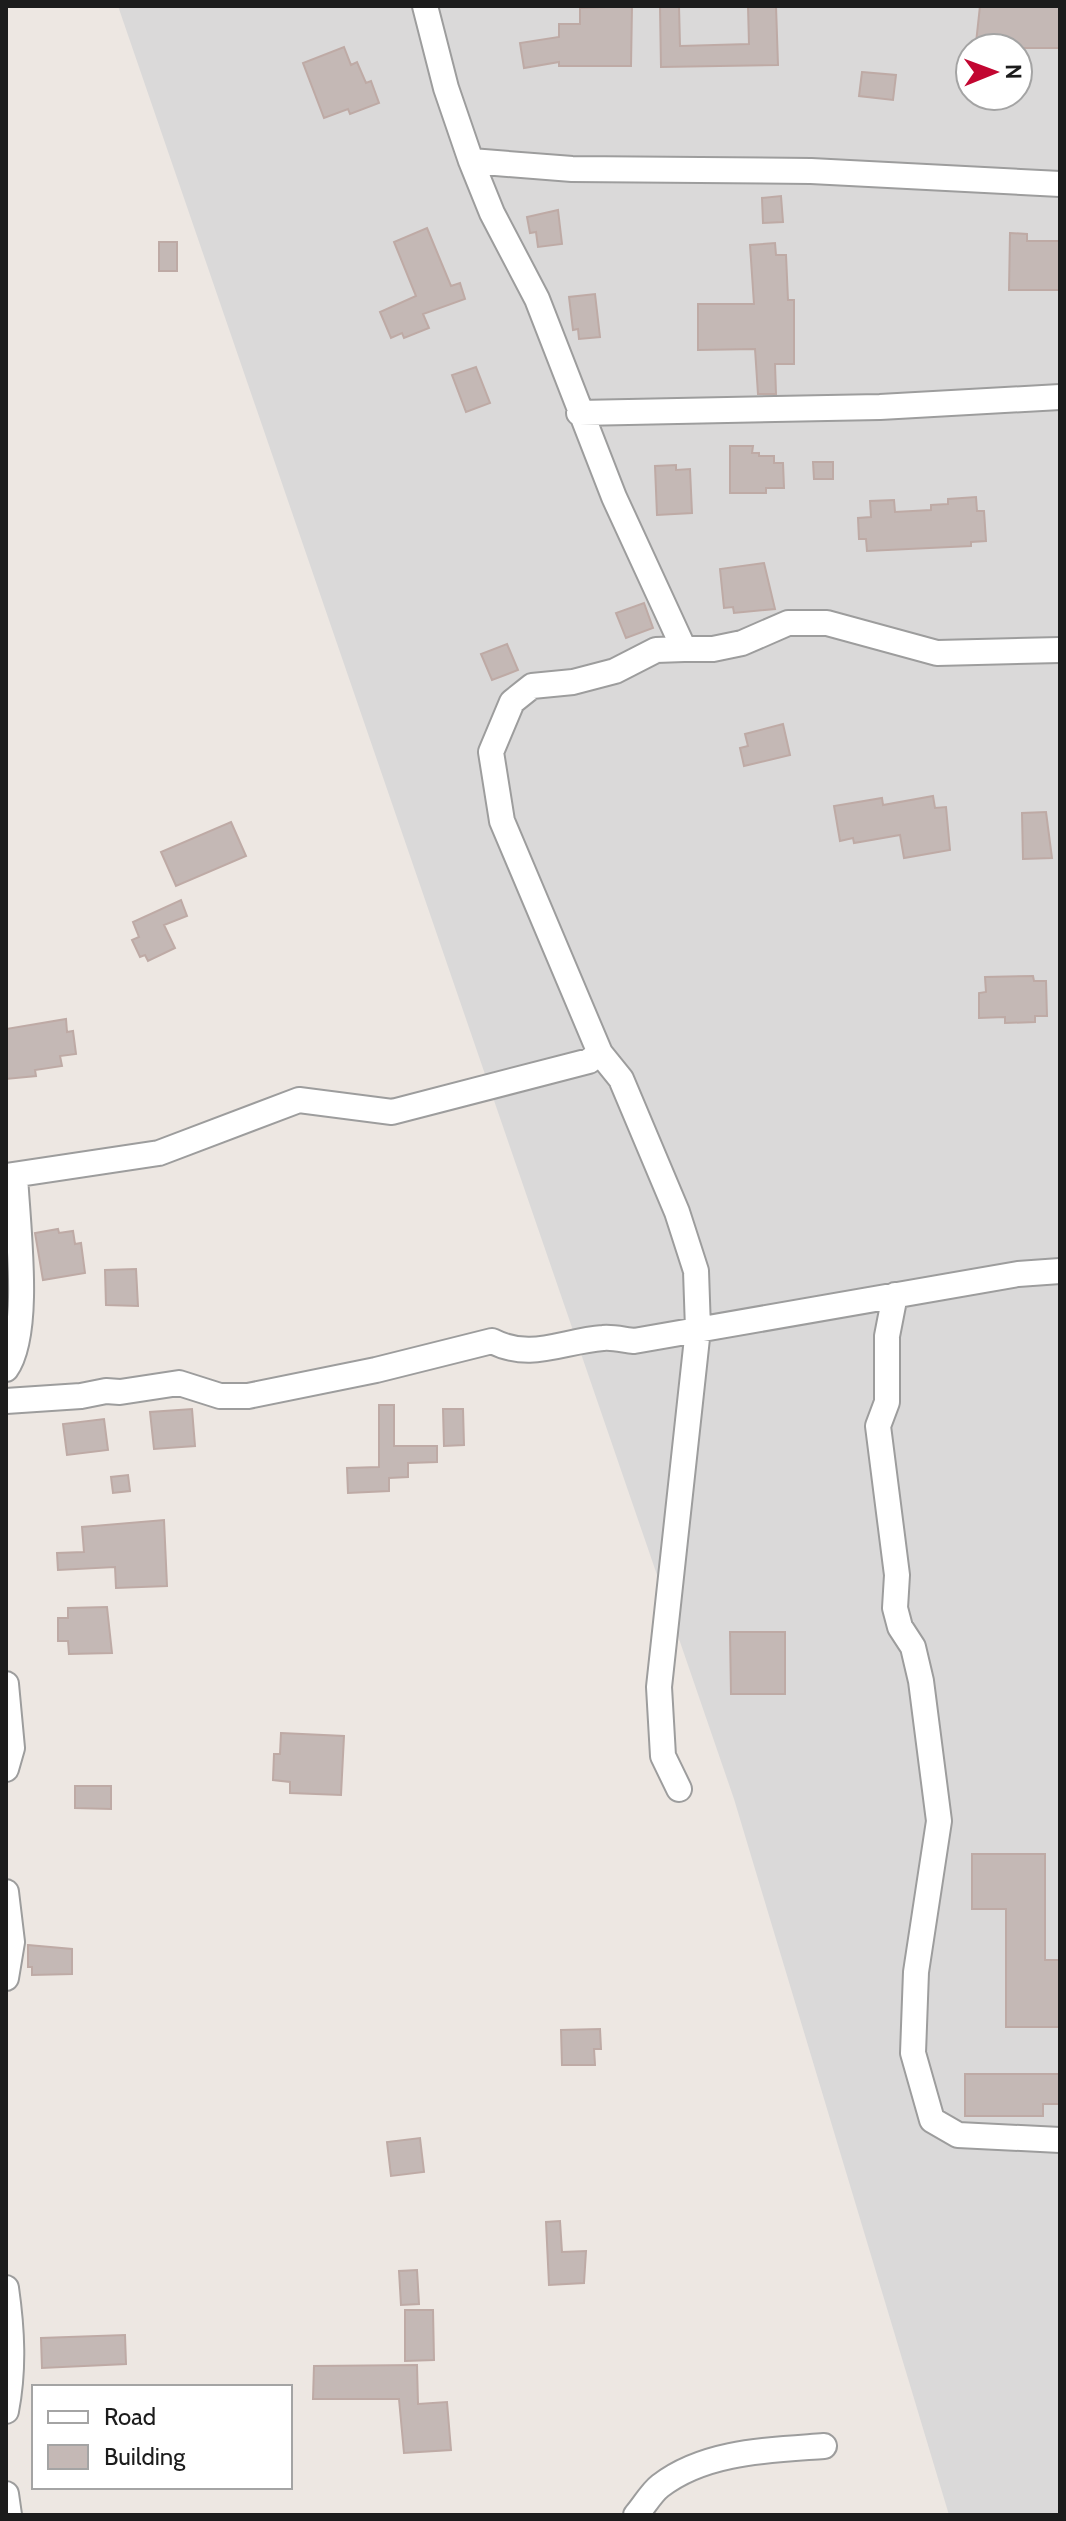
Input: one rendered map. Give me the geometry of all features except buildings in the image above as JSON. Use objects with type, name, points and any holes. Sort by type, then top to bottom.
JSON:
[{"type":"street","points":[[425,6],[446,88],[471,161],[492,213],[537,299],[579,413],[684,649]]},
{"type":"street","points":[[471,161],[572,169],[811,171],[1060,184]]},
{"type":"street","points":[[579,413],[880,407],[1060,397]]},
{"type":"street","points":[[679,1789],[663,1756],[659,1687],[698,1329],[696,1271],[677,1212],[621,1079],[600,1053],[502,821],[491,752],[512,702],[532,686],[573,682],[615,671],[656,650],[713,649],[742,643],[788,623],[827,623],[937,653],[1060,650]]},
{"type":"street","points":[[6,1369],[18,1338],[20,1276],[10,1176],[159,1153],[299,1100],[392,1112],[589,1061],[600,1053]]},
{"type":"street","points":[[6,1401],[120,1392],[179,1383],[220,1396],[248,1396],[376,1370],[492,1341],[507,1348],[538,1352],[604,1338],[634,1341],[1018,1274],[1060,1271]]},
{"type":"street","points":[[895,1295],[887,1336],[887,1402],[878,1426],[897,1575],[895,1608],[900,1627],[913,1647],[921,1681],[939,1821],[916,1972],[913,2053],[932,2120],[958,2135],[1060,2140]]},
{"type":"street","points":[[6,1684],[12,1748],[6,1769]]},
{"type":"street","points":[[6,1892],[12,1942],[6,1978]]},
{"type":"street","points":[[6,2288],[12,2331],[11,2385],[6,2411]]},
{"type":"street","points":[[636,2515],[658,2488],[684,2470],[741,2455],[824,2446]]},
{"type":"street","points":[[6,2494],[9,2515]]},
{"type":"shaded area","points":[[118,6],[1060,6],[1060,2515],[949,2515],[734,1799]]}]
